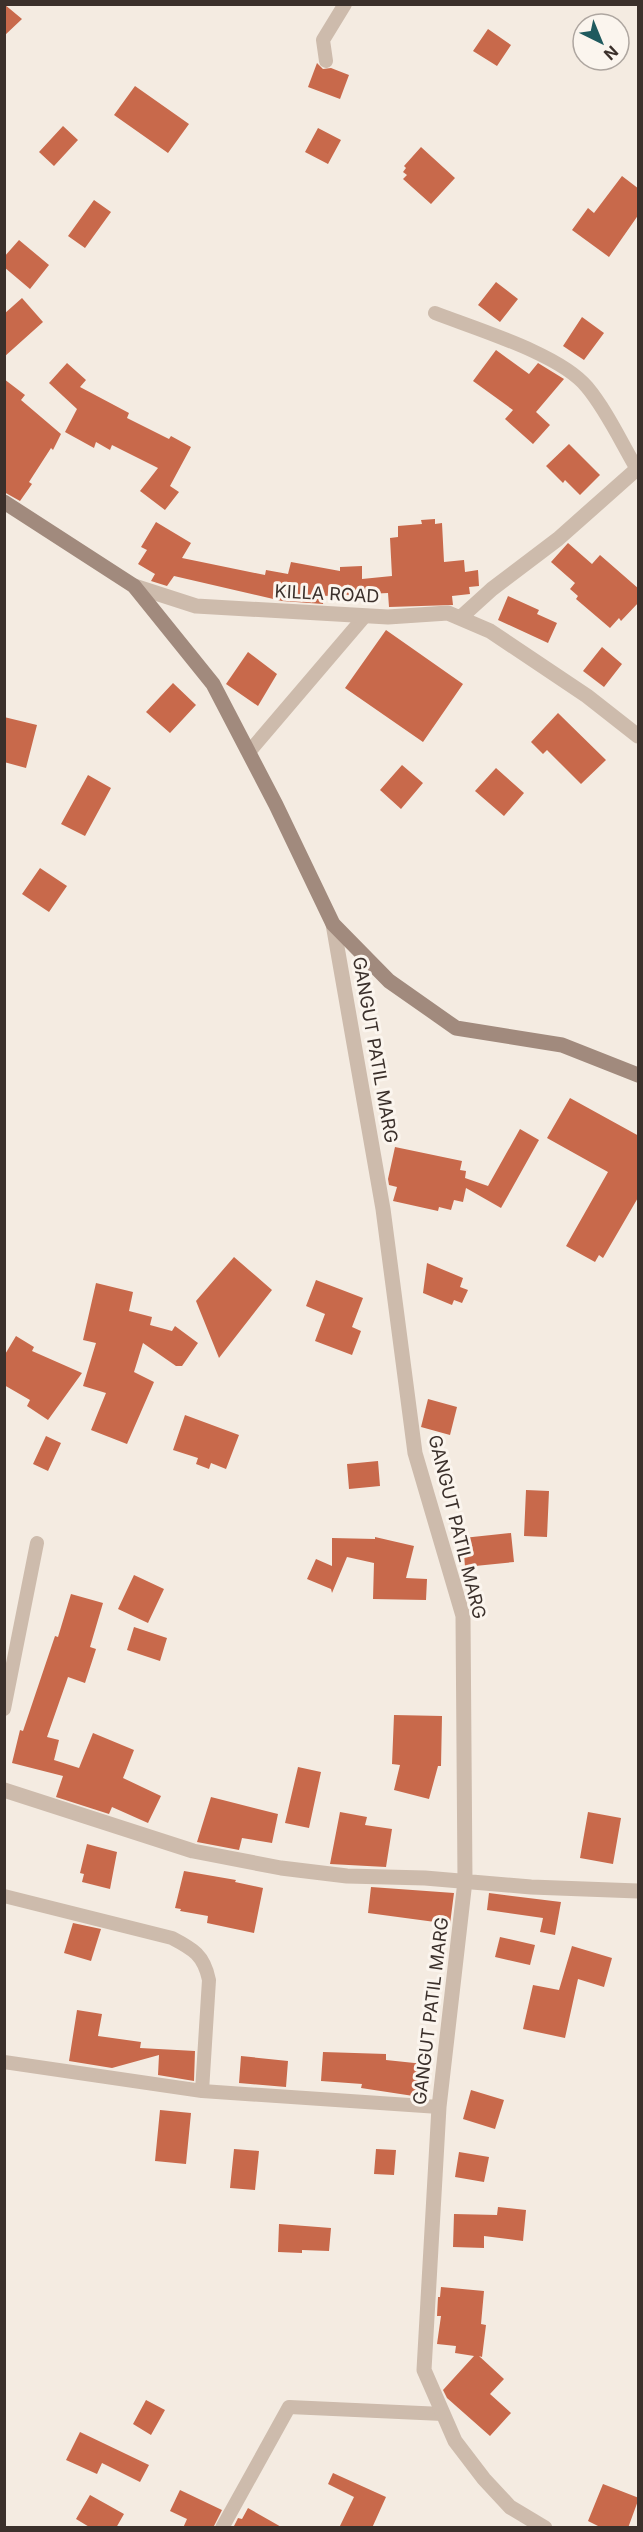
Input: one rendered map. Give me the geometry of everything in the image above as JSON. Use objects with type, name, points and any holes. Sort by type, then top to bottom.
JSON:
[{"type":"main road","name":"KILLA ROAD","points":[[4,502],[134,586]]},
{"type":"main road","name":"GANGUT PATIL MARG","points":[[134,586],[213,684],[276,804],[333,924]]},
{"type":"main road","points":[[333,924],[389,981],[456,1028],[562,1045],[639,1075]]},
{"type":"street","points":[[326,61],[323,40],[345,4]]},
{"type":"street","points":[[435,313],[537,354],[571,372],[586,385],[603,409],[638,468],[558,539],[492,589],[460,618]]},
{"type":"street","name":"KILLA ROAD","points":[[134,586],[196,606],[388,617],[448,613],[490,630],[587,696],[639,736]]},
{"type":"street","points":[[249,752],[365,616]]},
{"type":"street","name":"GANGUT PATIL MARG","points":[[333,924],[383,1209],[415,1454],[463,1616],[465,1881],[439,2107],[424,2370],[455,2441],[510,2507],[545,2528]]},
{"type":"street","points":[[4,1709],[37,1543]]},
{"type":"street","points":[[4,1790],[193,1851],[281,1868],[336,1875],[639,1891]]},
{"type":"street","points":[[4,1896],[172,1938],[192,1948],[206,1964],[209,1980],[202,2091]]},
{"type":"street","points":[[4,2062],[202,2091],[439,2107]]},
{"type":"street","points":[[222,2528],[289,2407],[443,2414]]},
{"type":"building","points":[[4,4],[22,19],[4,36]]},
{"type":"building","points":[[488,29],[511,45],[497,66],[473,51]]},
{"type":"building","points":[[317,63],[323,69],[331,68],[349,75],[340,99],[308,87]]},
{"type":"building","points":[[135,86],[189,124],[168,153],[114,115]]},
{"type":"building","points":[[63,126],[78,140],[54,166],[39,152]]},
{"type":"building","points":[[318,128],[341,140],[328,164],[305,152]]},
{"type":"building","points":[[421,147],[455,178],[431,204],[403,179],[407,175],[403,172],[406,168],[404,166]]},
{"type":"building","points":[[622,176],[639,189],[639,214],[609,257],[572,230],[588,208],[594,213]]},
{"type":"building","points":[[94,200],[111,212],[85,248],[68,236]]},
{"type":"building","points":[[19,240],[49,265],[30,289],[4,267],[4,257]]},
{"type":"building","points":[[496,282],[518,299],[500,322],[478,305]]},
{"type":"building","points":[[22,298],[43,322],[4,357],[4,314]]},
{"type":"building","points":[[582,317],[604,333],[584,360],[563,346]]},
{"type":"building","points":[[496,350],[529,374],[538,363],[564,379],[536,412],[550,425],[533,444],[505,419],[513,410],[473,381]]},
{"type":"building","points":[[67,363],[86,380],[80,387],[129,413],[127,418],[191,447],[170,486],[179,492],[165,510],[140,491],[158,468],[112,445],[110,450],[96,442],[94,448],[65,432],[77,409],[49,383]]},
{"type":"building","points":[[4,379],[25,395],[21,400],[61,434],[53,450],[51,448],[29,482],[32,484],[20,501],[4,492]]},
{"type":"building","points":[[569,444],[600,475],[580,495],[565,480],[563,483],[546,466]]},
{"type":"building","points":[[435,519],[435,524],[442,523],[444,562],[464,560],[465,572],[478,570],[479,586],[469,587],[470,594],[452,596],[453,605],[389,607],[388,593],[324,596],[323,604],[282,601],[174,576],[167,586],[151,581],[155,574],[138,564],[147,550],[141,547],[156,522],[191,543],[182,558],[265,575],[266,570],[288,574],[291,562],[340,571],[340,567],[362,566],[362,579],[392,576],[390,538],[398,537],[398,526],[422,524],[421,520]]},
{"type":"building","points":[[568,543],[592,564],[600,555],[639,589],[639,602],[621,621],[619,618],[610,628],[576,599],[578,596],[570,589],[575,583],[551,562]]},
{"type":"building","points":[[508,596],[539,610],[537,614],[557,623],[548,643],[498,620]]},
{"type":"building","points":[[386,630],[463,684],[423,742],[345,688]]},
{"type":"building","points":[[602,647],[622,664],[604,687],[583,671]]},
{"type":"building","points":[[248,652],[277,674],[258,706],[226,684]]},
{"type":"building","points":[[173,683],[196,705],[170,733],[146,712]]},
{"type":"building","points":[[558,713],[606,760],[581,784],[547,750],[543,754],[531,742]]},
{"type":"building","points":[[4,717],[37,725],[26,768],[4,762]]},
{"type":"building","points":[[402,765],[423,783],[401,809],[380,790]]},
{"type":"building","points":[[496,768],[524,793],[504,816],[475,791]]},
{"type":"building","points":[[88,775],[111,788],[85,836],[61,824]]},
{"type":"building","points":[[40,868],[67,886],[49,912],[22,894]]},
{"type":"building","points":[[570,1098],[639,1136],[639,1196],[603,1258],[599,1255],[595,1262],[566,1246],[608,1172],[547,1138]]},
{"type":"building","points":[[520,1129],[539,1140],[501,1208],[466,1188],[463,1202],[454,1200],[451,1210],[439,1207],[438,1211],[393,1201],[397,1187],[389,1185],[388,1179],[395,1147],[462,1161],[460,1170],[466,1171],[465,1178],[488,1186]]},
{"type":"building","points":[[234,1257],[272,1290],[219,1358],[196,1301]]},
{"type":"building","points":[[427,1263],[463,1278],[460,1287],[468,1290],[462,1303],[454,1300],[452,1305],[423,1293]]},
{"type":"building","points":[[316,1280],[363,1298],[352,1327],[361,1331],[352,1355],[315,1341],[325,1314],[306,1306]]},
{"type":"building","points":[[96,1283],[133,1292],[129,1311],[152,1317],[150,1325],[172,1331],[175,1326],[198,1343],[182,1366],[176,1366],[143,1343],[134,1372],[154,1382],[127,1444],[91,1430],[106,1393],[83,1386],[96,1343],[83,1340]]},
{"type":"building","points":[[16,1336],[34,1347],[32,1351],[82,1373],[48,1420],[27,1406],[30,1400],[4,1385],[4,1356]]},
{"type":"building","points":[[428,1399],[457,1407],[450,1435],[421,1427]]},
{"type":"building","points":[[185,1415],[239,1435],[226,1469],[211,1463],[209,1469],[196,1464],[198,1458],[173,1450]]},
{"type":"building","points":[[46,1436],[61,1443],[48,1471],[33,1464]]},
{"type":"building","points":[[378,1461],[380,1486],[349,1489],[347,1464]]},
{"type":"building","points":[[526,1490],[549,1491],[547,1537],[524,1536]]},
{"type":"building","points":[[511,1533],[514,1562],[465,1567],[463,1538]]},
{"type":"building","points":[[375,1537],[414,1546],[406,1578],[427,1579],[426,1600],[373,1599],[374,1563],[347,1557],[332,1593],[331,1589],[307,1579],[316,1559],[332,1566],[332,1538],[375,1539]]},
{"type":"building","points":[[134,1575],[164,1589],[148,1623],[118,1609]]},
{"type":"building","points":[[71,1594],[103,1603],[90,1647],[96,1649],[85,1683],[68,1677],[47,1737],[59,1740],[54,1760],[79,1768],[93,1733],[134,1750],[123,1778],[161,1796],[148,1823],[112,1807],[109,1814],[56,1797],[63,1776],[12,1763],[20,1730],[23,1731],[55,1636],[58,1637]]},
{"type":"building","points":[[134,1627],[167,1638],[160,1661],[127,1650]]},
{"type":"building","points":[[394,1715],[442,1716],[441,1766],[438,1766],[429,1799],[394,1790],[400,1765],[392,1764]]},
{"type":"building","points":[[298,1767],[321,1772],[309,1828],[285,1823]]},
{"type":"building","points":[[211,1797],[278,1814],[272,1843],[242,1838],[239,1850],[197,1842]]},
{"type":"building","points":[[340,1812],[367,1817],[365,1825],[392,1829],[386,1867],[330,1864]]},
{"type":"building","points":[[588,1812],[621,1818],[613,1864],[580,1858]]},
{"type":"building","points":[[87,1844],[117,1852],[110,1889],[82,1882],[84,1874],[80,1873]]},
{"type":"building","points":[[184,1871],[236,1880],[235,1882],[263,1888],[254,1933],[207,1923],[208,1916],[175,1908]]},
{"type":"building","points":[[371,1887],[454,1893],[450,1924],[368,1913]]},
{"type":"building","points":[[489,1893],[561,1902],[555,1935],[540,1932],[543,1918],[487,1910]]},
{"type":"building","points":[[73,1923],[101,1929],[91,1961],[64,1953]]},
{"type":"building","points":[[500,1937],[535,1945],[530,1965],[495,1957]]},
{"type":"building","points":[[572,1946],[612,1958],[604,1987],[578,1979],[565,2038],[523,2029],[533,1985],[559,1990]]},
{"type":"building","points":[[77,2010],[102,2014],[98,2036],[141,2042],[140,2048],[195,2051],[194,2081],[158,2075],[159,2055],[112,2068],[69,2061]]},
{"type":"building","points":[[323,2052],[386,2054],[386,2060],[424,2064],[420,2097],[361,2088],[362,2084],[321,2081]]},
{"type":"building","points":[[241,2056],[288,2061],[286,2087],[239,2083]]},
{"type":"building","points":[[471,2090],[504,2100],[495,2129],[463,2119]]},
{"type":"building","points":[[160,2110],[191,2113],[186,2164],[155,2161]]},
{"type":"building","points":[[234,2149],[259,2151],[255,2190],[230,2188]]},
{"type":"building","points":[[376,2149],[396,2150],[394,2175],[374,2174]]},
{"type":"building","points":[[459,2152],[489,2157],[484,2182],[455,2177]]},
{"type":"building","points":[[498,2207],[526,2210],[523,2241],[484,2236],[484,2248],[453,2247],[454,2214],[497,2215]]},
{"type":"building","points":[[279,2224],[331,2228],[329,2251],[278,2252]]},
{"type":"building","points":[[441,2287],[484,2291],[481,2324],[486,2325],[482,2357],[479,2356],[504,2379],[490,2394],[511,2413],[490,2436],[447,2398],[443,2390],[474,2356],[455,2353],[456,2346],[437,2344],[441,2316],[437,2316],[438,2297],[440,2297]]},
{"type":"building","points":[[146,2400],[165,2410],[151,2435],[133,2424]]},
{"type":"building","points":[[80,2432],[149,2465],[140,2482],[102,2463],[97,2474],[66,2460]]},
{"type":"building","points":[[333,2473],[386,2497],[372,2528],[339,2528],[354,2497],[328,2484]]},
{"type":"building","points":[[603,2484],[639,2498],[628,2528],[602,2528],[588,2521]]},
{"type":"building","points":[[180,2490],[222,2510],[213,2528],[183,2528],[187,2519],[170,2511]]},
{"type":"building","points":[[90,2495],[124,2514],[116,2528],[91,2528],[76,2519]]},
{"type":"building","points":[[248,2508],[283,2528],[233,2528],[238,2518],[242,2519]]}]
